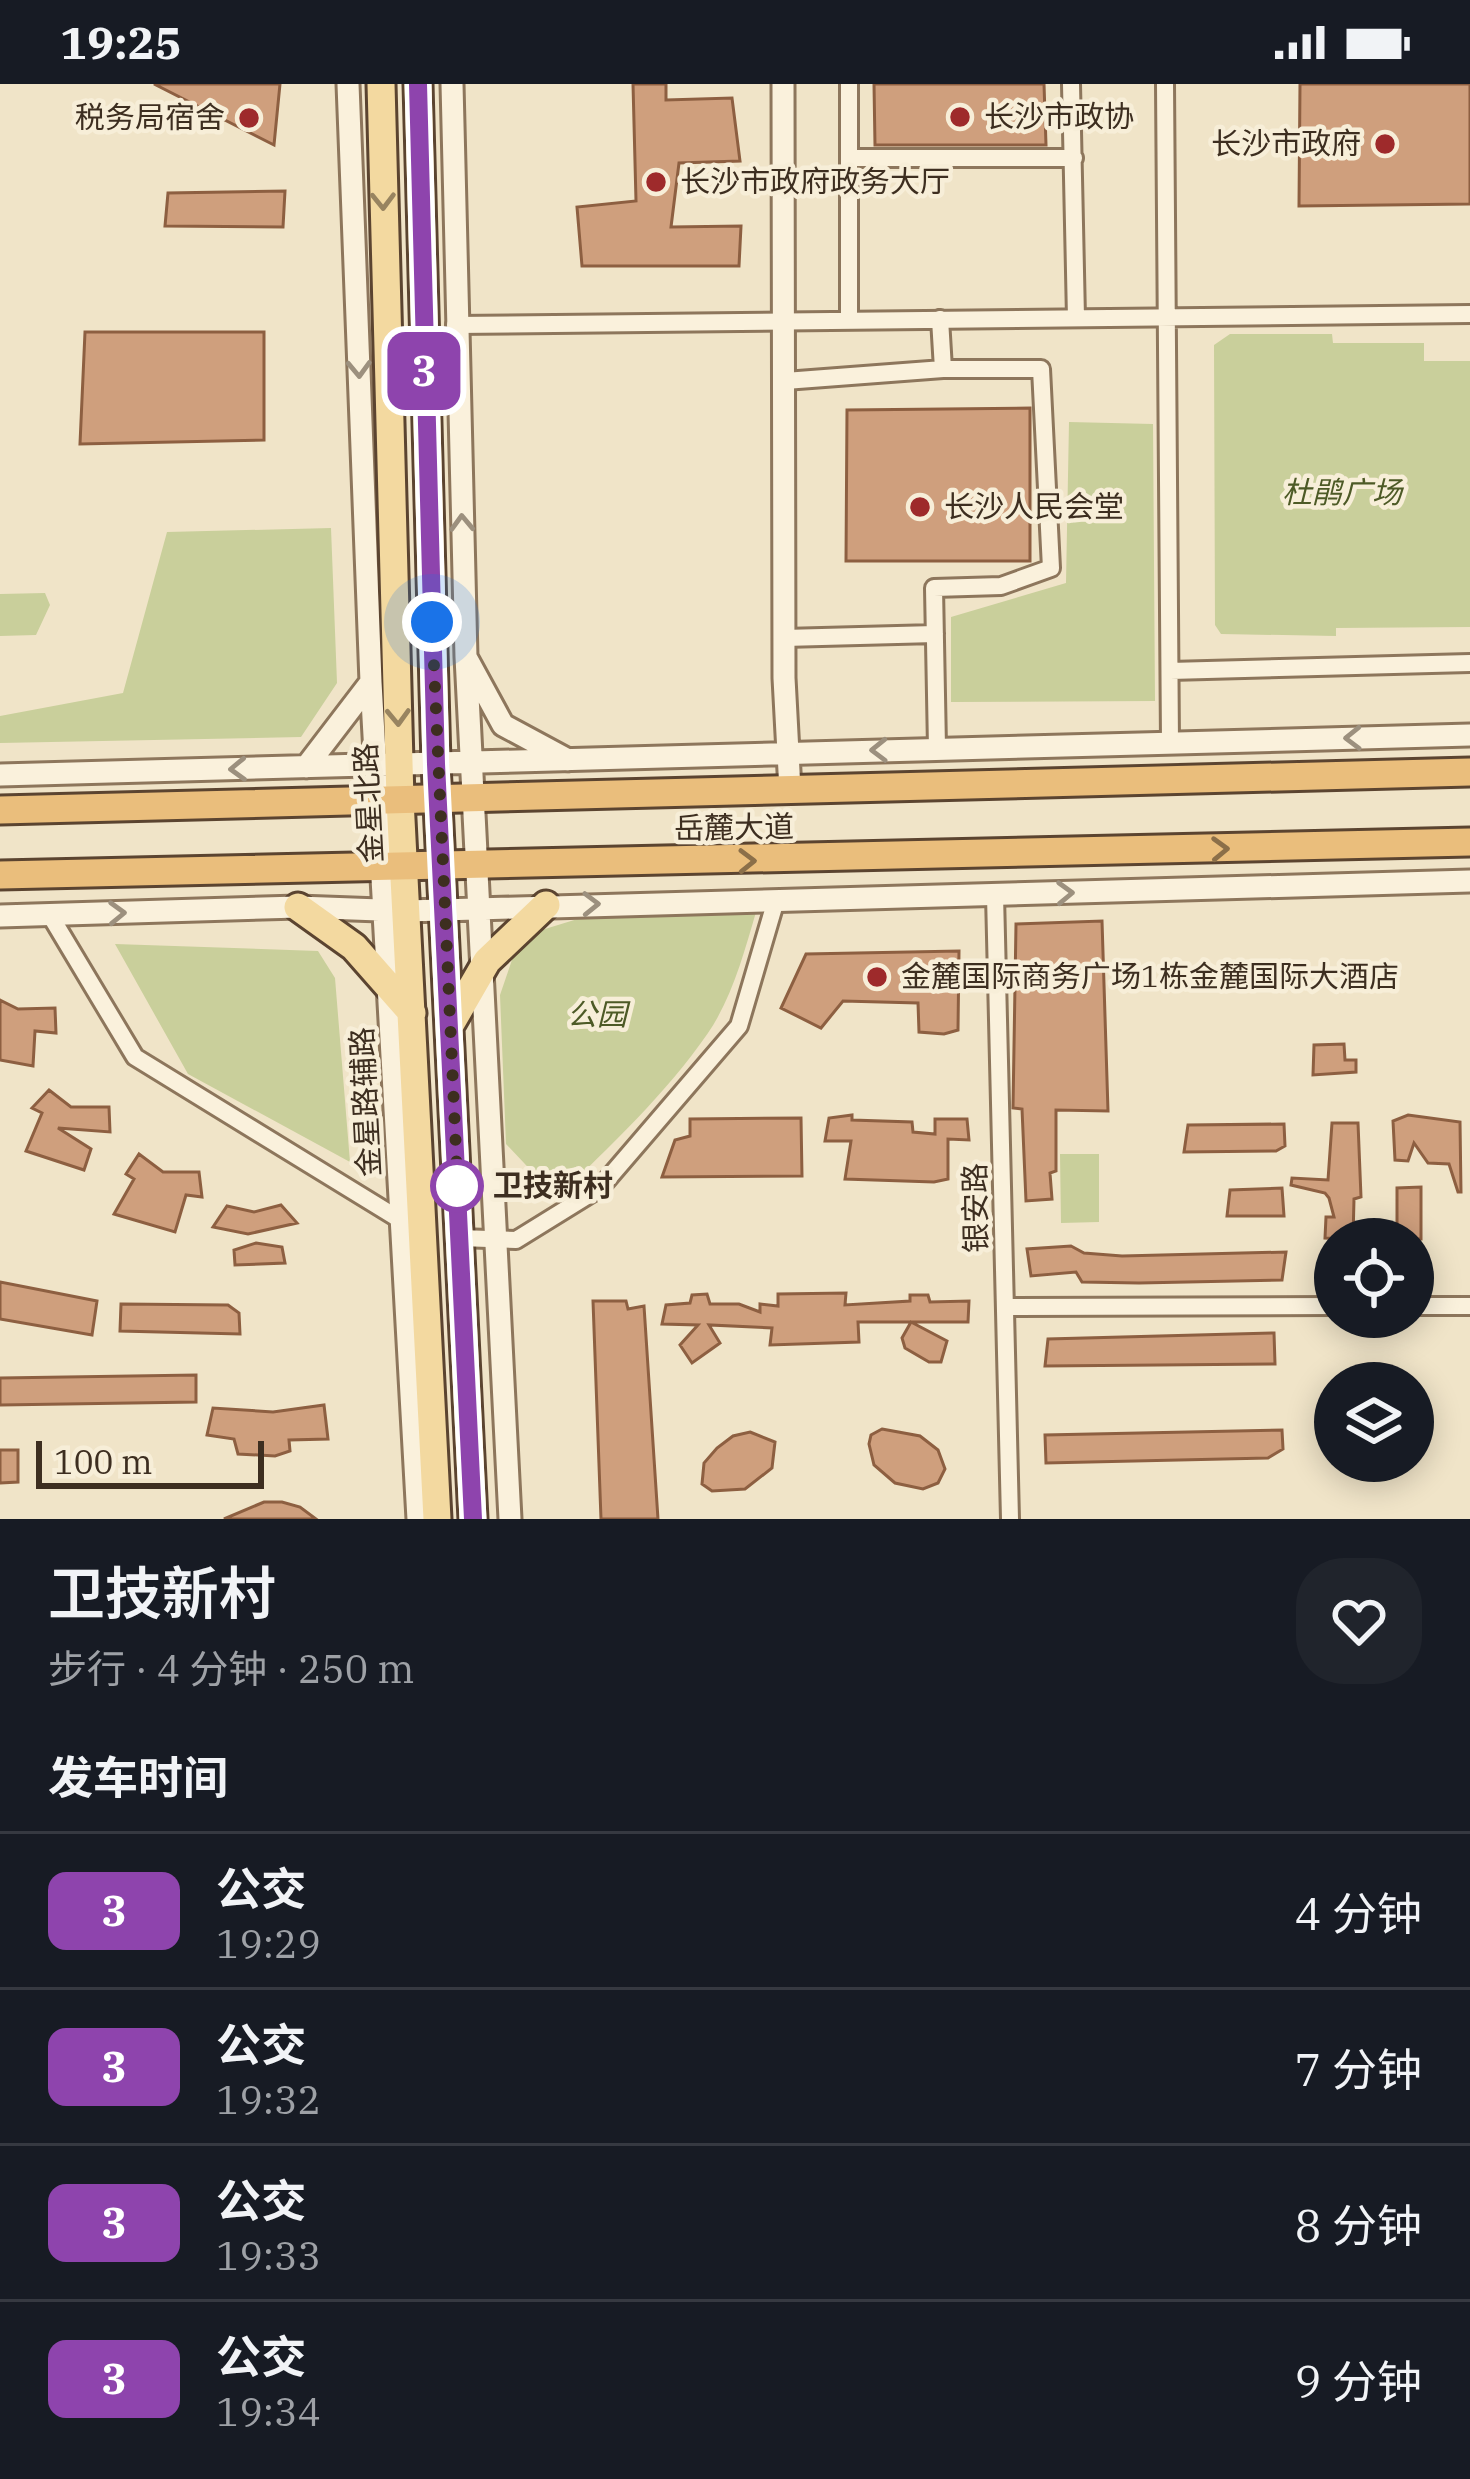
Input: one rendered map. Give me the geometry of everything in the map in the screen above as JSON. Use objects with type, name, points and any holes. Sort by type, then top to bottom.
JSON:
[{"type":"highway","name":"岳麓大道","points":[[0,810],[1470,772]]},
{"type":"highway","name":"岳麓大道","points":[[0,875],[1470,842]]},
{"type":"main road","name":"金星北路","points":[[381,84],[388,801],[395,910],[412,1013],[437,1519]]},
{"type":"main road","points":[[418,84],[436,764],[473,1519]]},
{"type":"main road","points":[[450,1025],[483,968],[546,905]]},
{"type":"main road","points":[[298,907],[354,947],[412,1013]]},
{"type":"street","points":[[348,84],[371,682],[387,766]]},
{"type":"street","points":[[452,84],[466,657],[510,1519]]},
{"type":"street","points":[[783,84],[784,638],[790,790]]},
{"type":"street","points":[[848,320],[849,84]]},
{"type":"street","points":[[1071,84],[1076,318]]},
{"type":"street","points":[[1165,84],[1170,742]]},
{"type":"street","points":[[850,158],[1074,158]]},
{"type":"street","points":[[455,326],[1470,314]]},
{"type":"street","points":[[940,319],[943,369]]},
{"type":"street","points":[[785,381],[943,369],[1041,369],[1051,568],[1001,586],[934,588],[937,748]]},
{"type":"street","points":[[784,638],[935,634]]},
{"type":"street","points":[[466,657],[503,724],[568,760]]},
{"type":"street","points":[[1170,671],[1470,664]]},
{"type":"street","points":[[306,767],[371,682]]},
{"type":"street","points":[[0,775],[1470,735]]},
{"type":"street","points":[[0,916],[298,907],[395,910],[1470,880]]},
{"type":"street","name":"银安路","points":[[995,895],[1010,1519]]},
{"type":"street","points":[[460,1238],[516,1240],[600,1188],[740,1025],[776,900]]},
{"type":"street","name":"金星路辅路","points":[[395,910],[390,988],[418,1519]]},
{"type":"street","points":[[50,915],[135,1058],[423,1234]]},
{"type":"street","points":[[1005,1307],[1314,1306]]},
{"type":"street","points":[[1434,1306],[1470,1306]]},
{"type":"green space","name":"杜鹃广场","points":[[1230,334],[1332,334],[1333,343],[1424,343],[1424,361],[1470,361],[1470,627],[1336,628],[1336,636],[1221,634],[1215,625],[1214,345]]},
{"type":"green space","points":[[1069,422],[1153,424],[1155,701],[951,702],[951,617],[1066,583]]},
{"type":"green space","points":[[331,528],[337,683],[301,737],[0,743],[0,716],[123,693],[167,532]]},
{"type":"green space","points":[[45,593],[50,605],[36,635],[0,636],[0,594]]},
{"type":"green space","name":"公园","points":[[756,912],[731,990],[708,1033],[656,1098],[557,1198],[506,1144],[500,995],[513,957],[532,933],[584,917]]},
{"type":"green space","points":[[115,944],[318,951],[335,978],[350,1162],[188,1074]]},
{"type":"green space","points":[[1060,1154],[1099,1154],[1099,1222],[1061,1223]]},
{"type":"building","name":"税务局宿舍","points":[[154,84],[280,84],[274,145]]},
{"type":"building","name":"长沙市政府政务大厅","points":[[633,84],[666,84],[666,100],[732,98],[740,161],[679,163],[671,227],[741,226],[739,266],[582,266],[577,207],[636,201]]},
{"type":"building","name":"长沙市政协","points":[[874,84],[1044,84],[1046,145],[875,145]]},
{"type":"building","name":"长沙市政府","points":[[1300,84],[1470,84],[1470,204],[1299,206]]},
{"type":"building","points":[[285,191],[283,227],[165,226],[168,193]]},
{"type":"building","points":[[85,332],[264,332],[264,440],[80,444]]},
{"type":"building","points":[[1030,408],[1030,561],[846,561],[847,410]]},
{"type":"building","points":[[1102,921],[1108,1111],[1056,1110],[1052,1199],[1026,1201],[1022,1109],[1013,1108],[1016,924]]},
{"type":"building","name":"金麓国际商务广场1栋金麓国际大酒店","points":[[959,951],[958,1030],[919,1032],[918,1003],[843,1001],[821,1028],[781,1008],[806,954]]},
{"type":"building","points":[[0,1000],[18,1009],[55,1008],[56,1033],[35,1031],[33,1066],[0,1060]]},
{"type":"building","points":[[1344,1044],[1345,1060],[1356,1060],[1356,1072],[1313,1075],[1314,1045]]},
{"type":"building","points":[[49,1090],[71,1107],[109,1107],[110,1132],[58,1128],[91,1149],[84,1170],[26,1151],[42,1113],[32,1108]]},
{"type":"building","points":[[852,1115],[852,1120],[912,1122],[913,1132],[935,1134],[935,1119],[967,1119],[969,1140],[948,1139],[948,1179],[845,1179],[851,1141],[825,1141],[829,1118]]},
{"type":"building","points":[[1408,1115],[1460,1122],[1461,1192],[1449,1164],[1428,1163],[1414,1143],[1408,1161],[1395,1160],[1393,1121]]},
{"type":"building","points":[[801,1118],[802,1176],[662,1177],[675,1140],[690,1136],[690,1119]]},
{"type":"building","points":[[1332,1123],[1358,1123],[1361,1197],[1354,1199],[1354,1218],[1326,1218],[1334,1217],[1325,1193],[1291,1185],[1292,1178],[1328,1180]]},
{"type":"building","points":[[1284,1124],[1285,1146],[1276,1151],[1184,1152],[1188,1125]]},
{"type":"building","points":[[139,1154],[163,1172],[199,1172],[202,1197],[186,1195],[175,1232],[114,1214],[134,1179],[126,1174]]},
{"type":"building","points":[[1421,1187],[1421,1218],[1397,1218],[1397,1188]]},
{"type":"building","points":[[1282,1188],[1284,1216],[1227,1216],[1230,1190]]},
{"type":"building","points":[[281,1205],[297,1223],[248,1234],[213,1227],[227,1206],[254,1212]]},
{"type":"building","points":[[256,1243],[282,1247],[285,1263],[235,1265],[234,1250]]},
{"type":"building","points":[[1071,1246],[1084,1253],[1122,1256],[1286,1252],[1282,1280],[1139,1283],[1082,1282],[1076,1272],[1031,1276],[1027,1249]]},
{"type":"building","points":[[0,1282],[97,1301],[92,1335],[0,1319]]},
{"type":"building","points":[[846,1293],[845,1305],[910,1301],[910,1295],[928,1295],[930,1302],[969,1301],[968,1322],[858,1322],[859,1342],[770,1345],[772,1328],[709,1325],[720,1343],[692,1363],[680,1345],[698,1325],[662,1324],[666,1305],[690,1303],[692,1295],[707,1294],[710,1304],[739,1304],[760,1312],[760,1304],[778,1306],[778,1294]]},
{"type":"building","points":[[593,1301],[626,1301],[628,1309],[644,1306],[658,1519],[601,1519]]},
{"type":"building","points":[[121,1304],[228,1305],[239,1313],[240,1334],[120,1331]]},
{"type":"building","points":[[911,1322],[947,1341],[941,1362],[929,1362],[905,1348],[902,1338]]},
{"type":"building","points":[[1274,1333],[1275,1364],[1045,1366],[1048,1339]]},
{"type":"building","points":[[196,1375],[196,1402],[0,1405],[0,1378]]},
{"type":"building","points":[[324,1405],[328,1439],[289,1440],[290,1451],[275,1456],[238,1454],[234,1439],[207,1435],[213,1408],[273,1412]]},
{"type":"building","points":[[882,1429],[920,1436],[938,1450],[945,1469],[938,1483],[923,1489],[895,1483],[874,1465],[871,1435]]},
{"type":"building","points":[[1282,1430],[1283,1449],[1268,1458],[1046,1463],[1045,1435]]},
{"type":"building","points":[[750,1432],[775,1442],[772,1468],[745,1489],[712,1491],[702,1484],[704,1463],[717,1448],[733,1436]]},
{"type":"building","points":[[0,1450],[18,1450],[18,1482],[0,1483]]},
{"type":"building","points":[[264,1502],[300,1507],[316,1519],[224,1519]]},
{"type":"bus line","name":"3","points":[[418,84],[436,764],[473,1519]]},
{"type":"place","name":"长沙市政协","points":[[960,117]]},
{"type":"place","name":"税务局宿舍","points":[[249,118]]},
{"type":"place","name":"长沙市政府","points":[[1385,144]]},
{"type":"place","name":"长沙市政府政务大厅","points":[[656,182]]},
{"type":"place","name":"长沙人民会堂","points":[[920,507]]},
{"type":"place","name":"金麓国际商务广场1栋金麓国际大酒店","points":[[877,977]]},
{"type":"place","name":"卫技新村","points":[[457,1186]]},
{"type":"route","points":[[432,622],[458,1195],[457,1186]]}]
